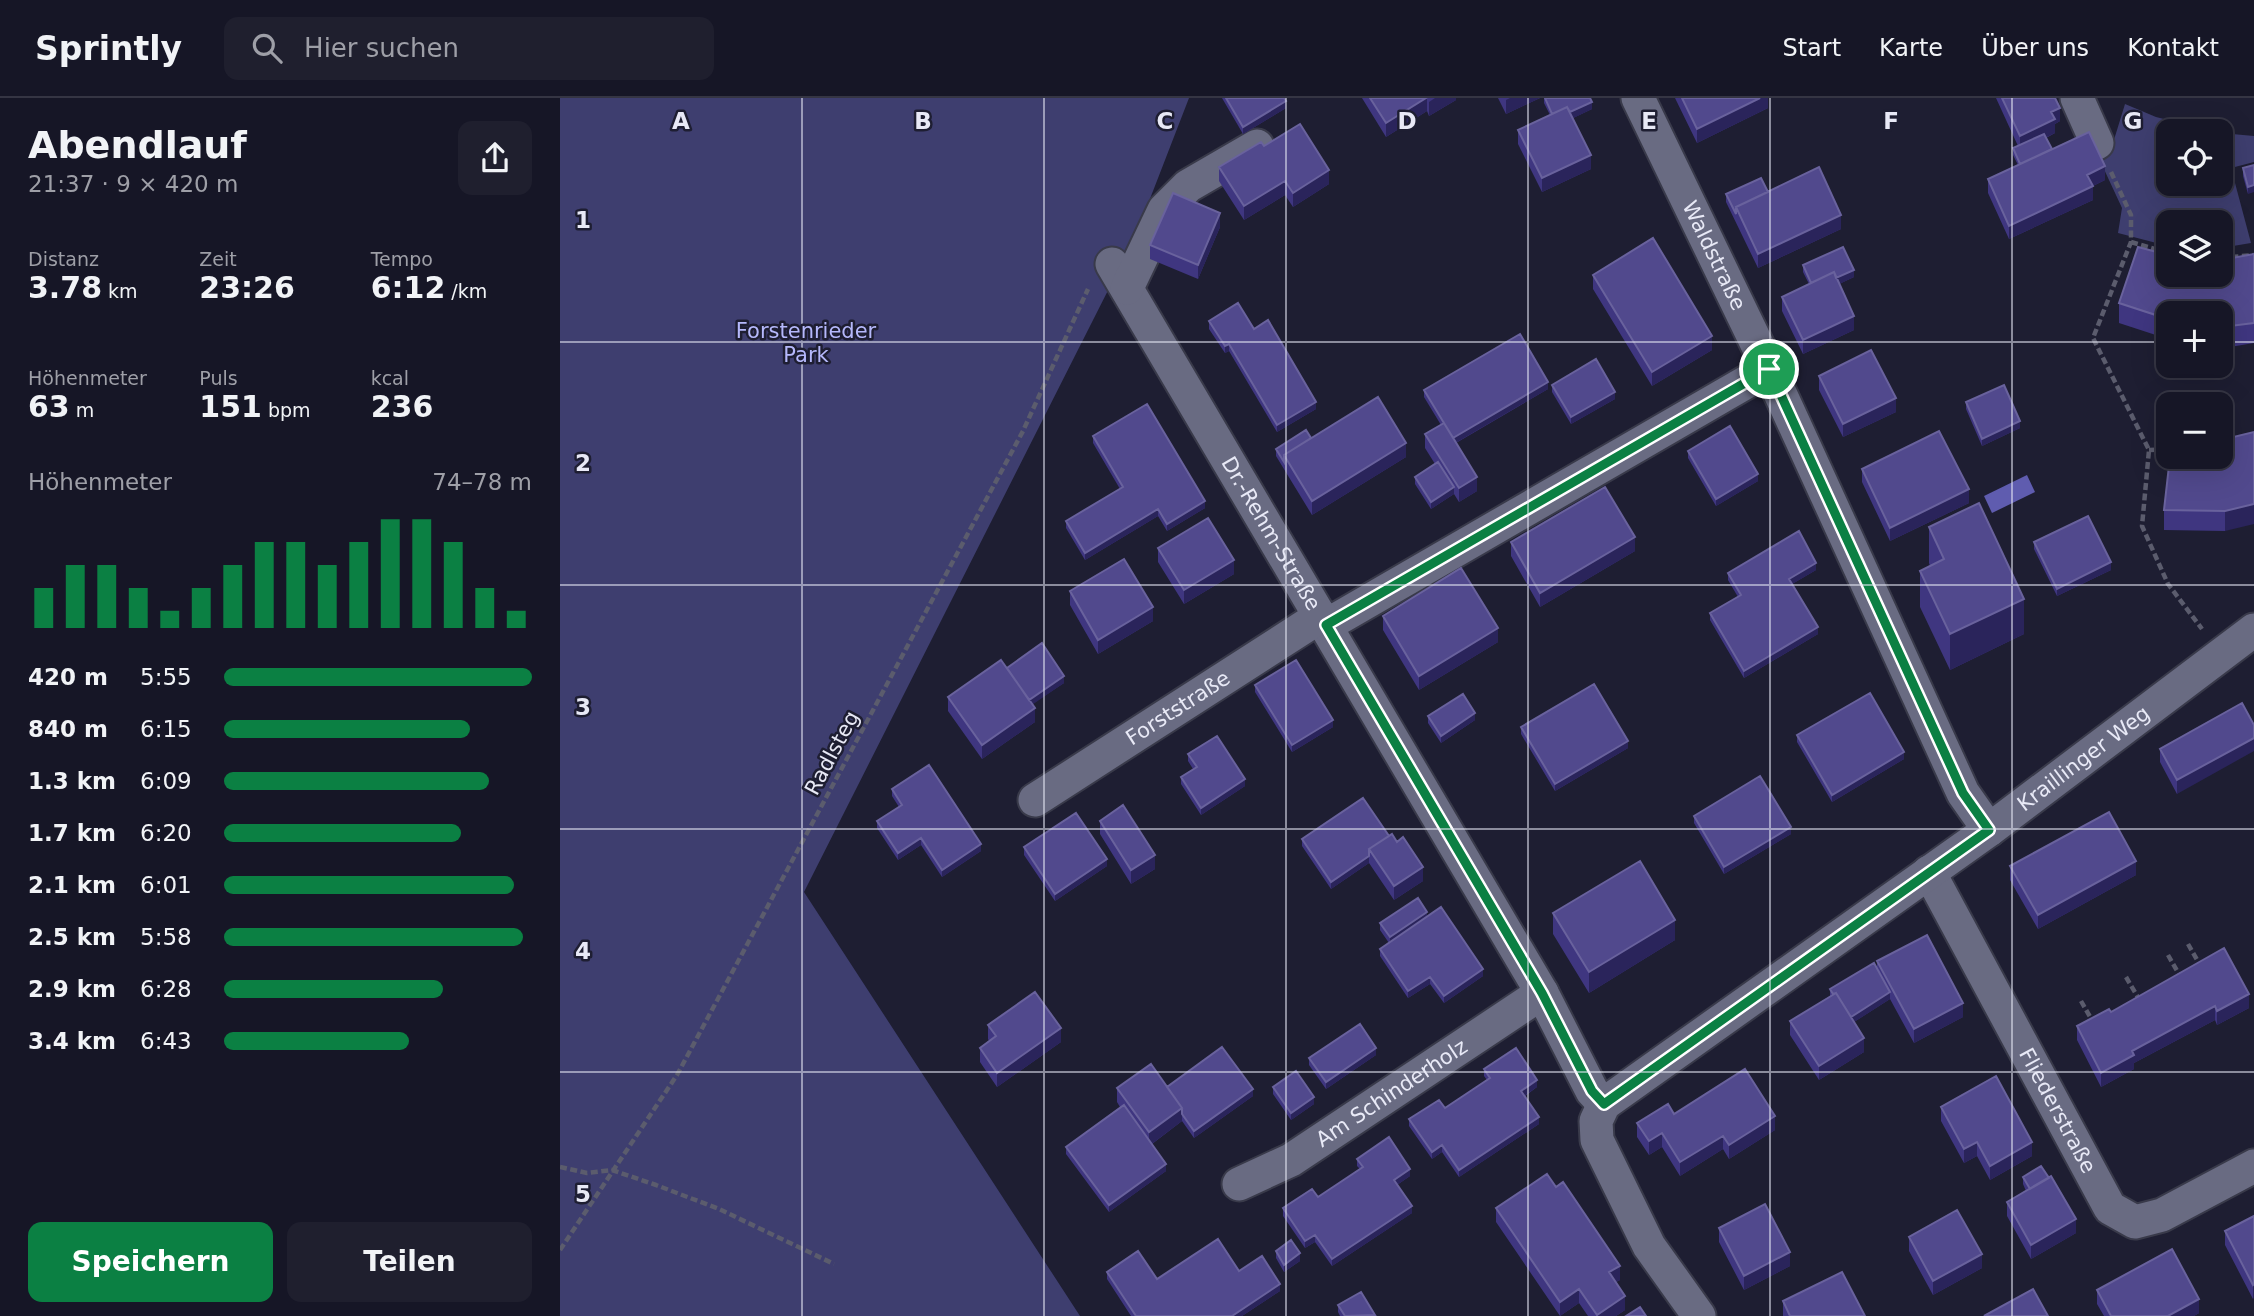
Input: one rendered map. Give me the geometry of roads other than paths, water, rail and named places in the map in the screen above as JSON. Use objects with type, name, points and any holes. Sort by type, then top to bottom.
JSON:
[{"type":"street","name":"Waldstraße","points":[[1638,98],[1769,369],[1963,793],[1989,830]]},
{"type":"street","points":[[2077,98],[2097,143]]},
{"type":"street","name":"Dr.-Rehm-Straße","points":[[1257,145],[1188,186],[1164,210],[1119,276],[1542,993],[1592,1091],[1604,1104]]},
{"type":"street","name":"Forststraße","points":[[1035,800],[1324,621],[1769,369]]},
{"type":"street","name":"Kraillinger Weg","points":[[1604,1104],[1989,830],[2254,630]]},
{"type":"street","name":"Fliederstraße","points":[[1929,872],[2110,1208],[2134,1222],[2162,1215],[2254,1166]]},
{"type":"street","name":"Am Schinderholz","points":[[1238,1184],[1291,1160],[1542,993]]},
{"type":"street","points":[[1604,1104],[1596,1121],[1597,1140],[1649,1246],[1699,1316]]},
{"type":"park label","name":"Forstenrieder Park","points":[[806,343]]}]
